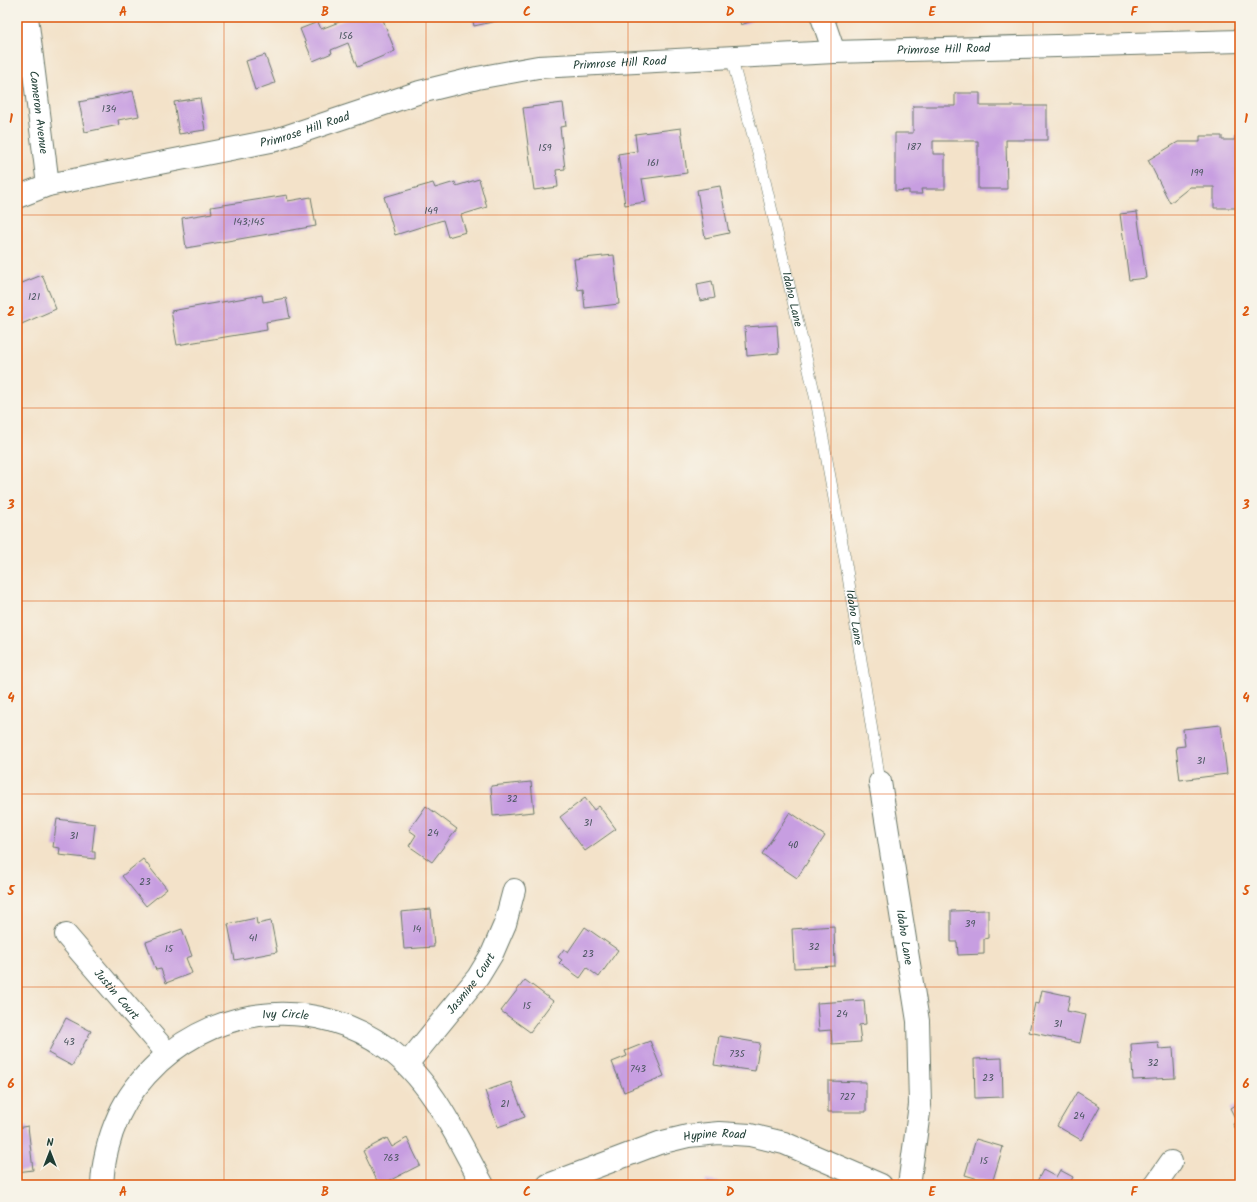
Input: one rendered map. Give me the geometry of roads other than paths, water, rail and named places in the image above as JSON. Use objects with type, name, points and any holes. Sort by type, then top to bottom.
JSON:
[{"type":"street","name":"Cameron Avenue","points":[[27,17],[48,184]]},
{"type":"street","points":[[822,17],[834,52]]},
{"type":"street","name":"Primrose Hill Road","points":[[17,197],[48,184],[276,140],[420,92],[477,78],[538,67],[834,52],[1240,41]]},
{"type":"street","name":"Idaho Lane","points":[[880,782],[918,1021],[920,1105],[909,1185]]},
{"type":"street","name":"Jasmine Court","points":[[407,1064],[478,977],[492,954],[505,924],[514,890]]},
{"type":"street","name":"Justin Court","points":[[66,935],[168,1054]]},
{"type":"street","name":"Ivy Circle","points":[[102,1185],[103,1164],[119,1114],[136,1087],[149,1071],[168,1054],[190,1038],[213,1027],[238,1019],[264,1014],[290,1014],[316,1017],[341,1024],[365,1034],[407,1064],[420,1078],[432,1095],[483,1185]]},
{"type":"street","name":"Hypine Road","points":[[548,1185],[659,1142],[688,1136],[719,1133],[750,1135],[784,1143],[881,1185]]},
{"type":"street","points":[[1155,1185],[1171,1162]]},
{"type":"lane","name":"Idaho Lane","points":[[731,57],[761,164],[816,400],[847,570],[880,782]]}]
